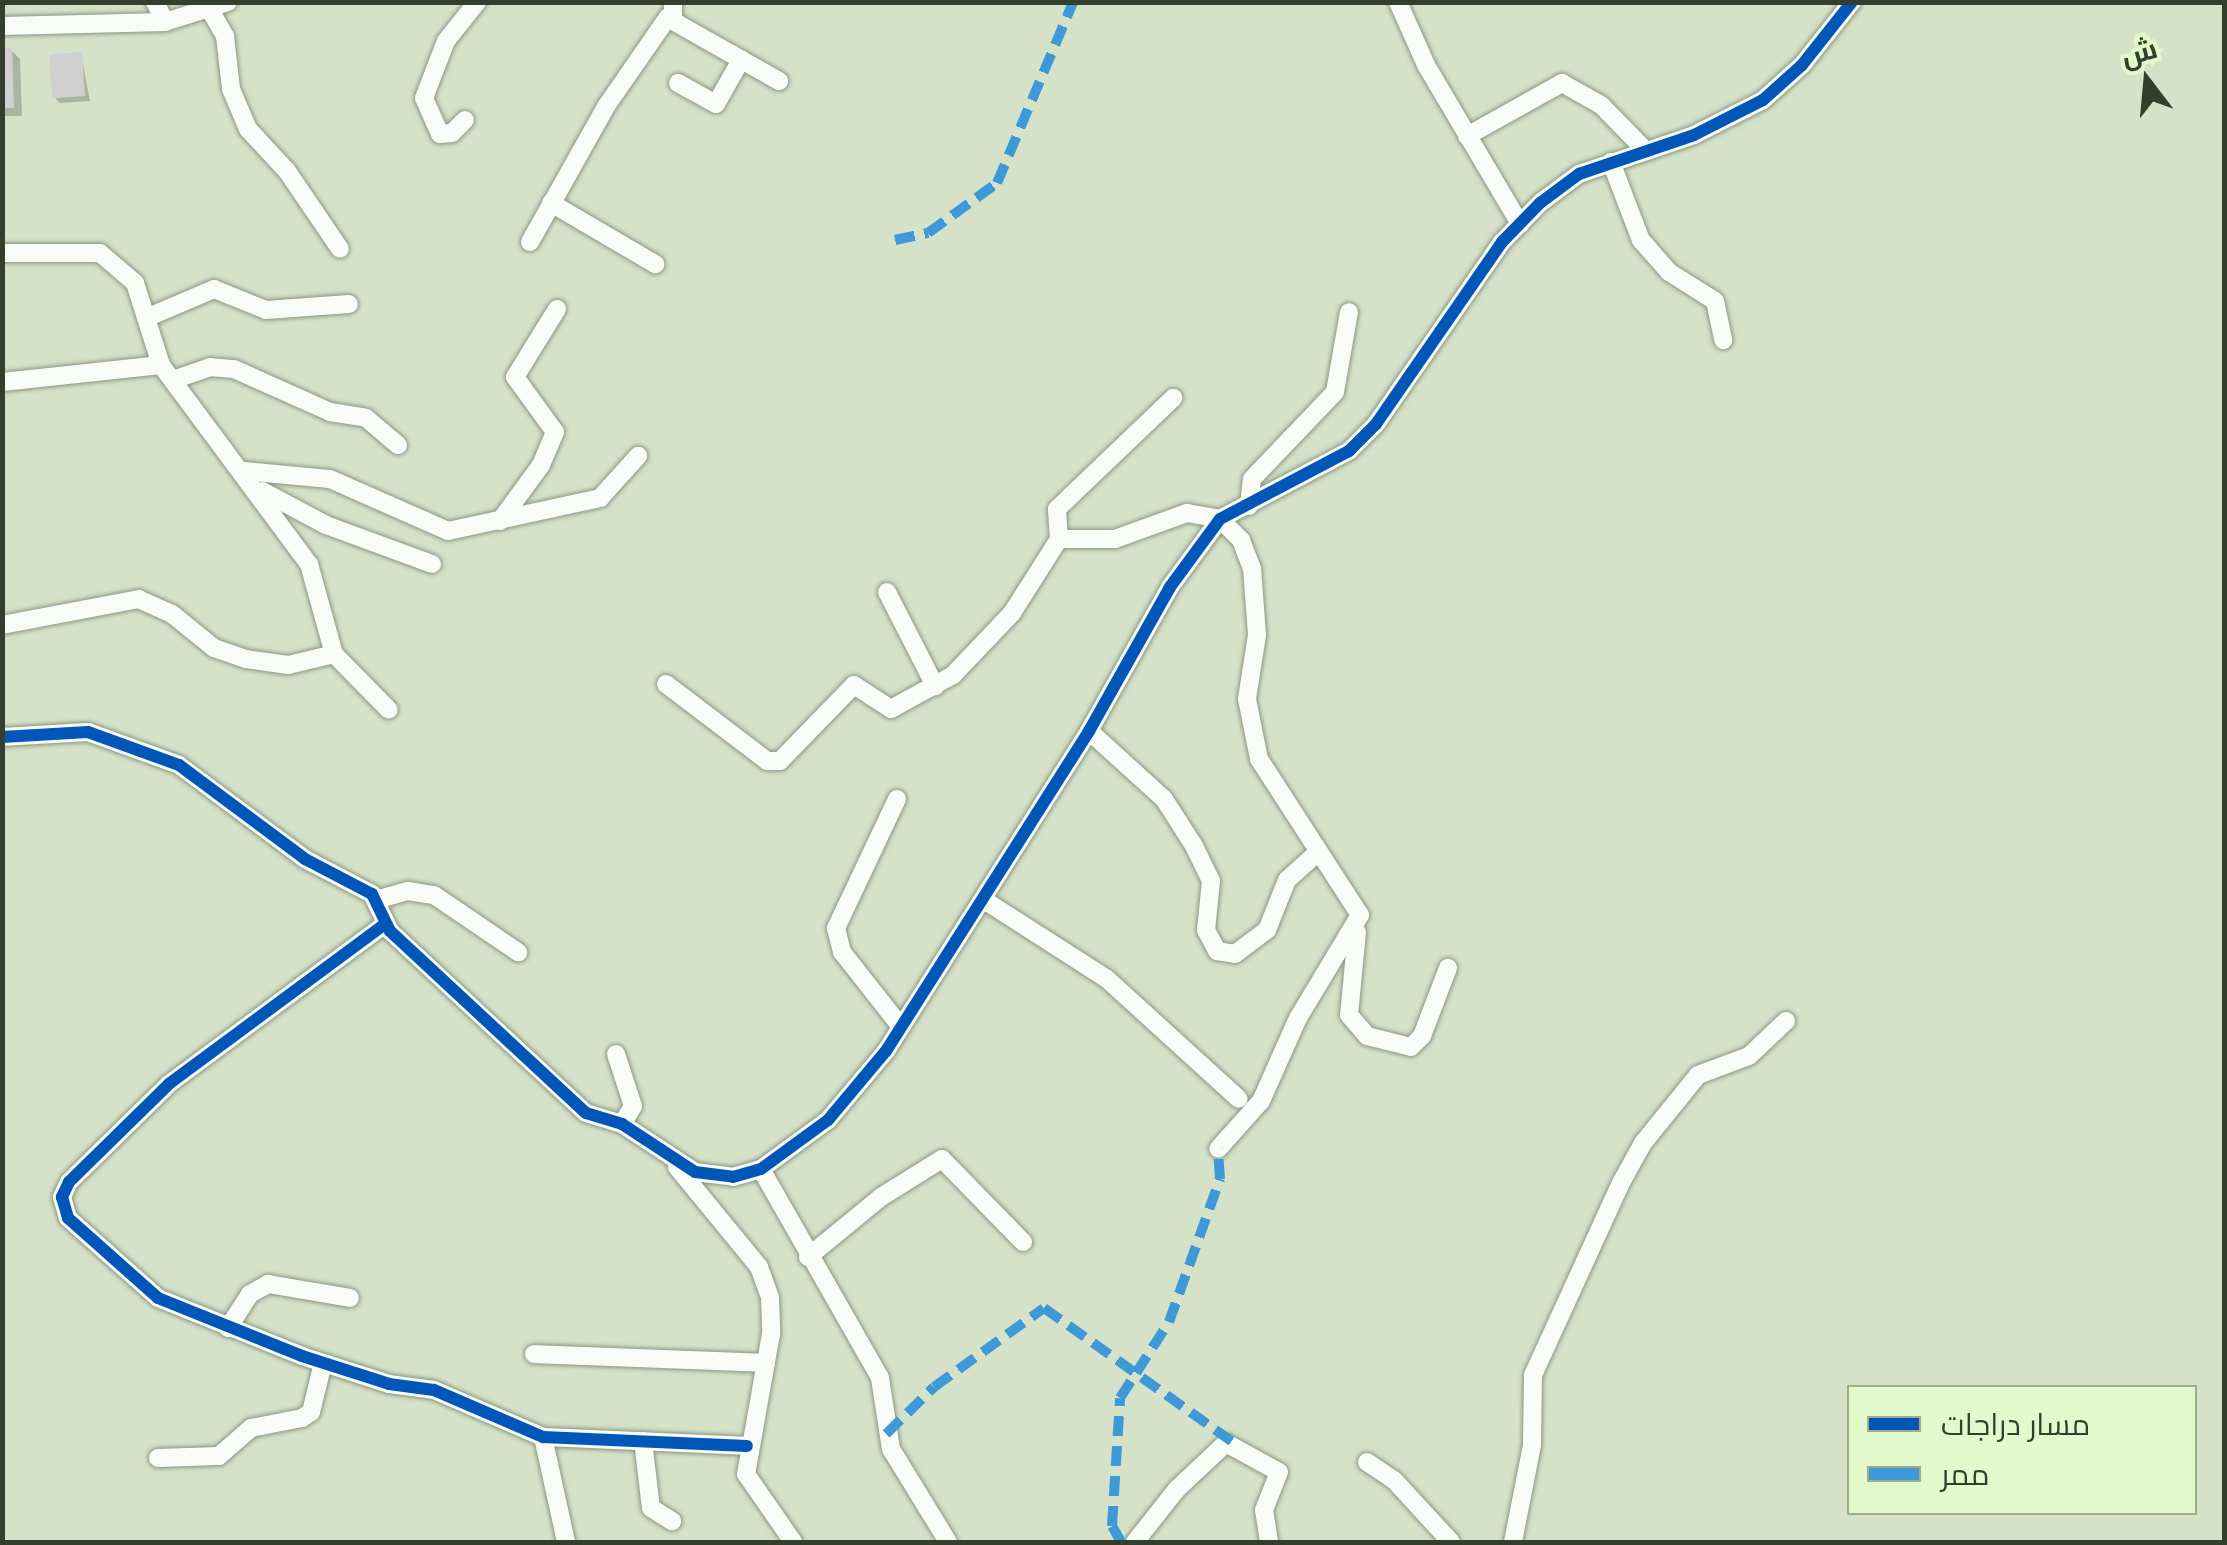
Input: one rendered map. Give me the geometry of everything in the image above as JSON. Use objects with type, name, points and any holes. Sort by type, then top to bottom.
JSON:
[{"type":"street","points":[[155,2],[165,22]]},
{"type":"street","points":[[2,26],[165,22],[228,2]]},
{"type":"street","points":[[465,120],[452,133],[440,134],[424,98],[446,41],[477,2]]},
{"type":"street","points":[[1398,2],[1467,136],[1520,224]]},
{"type":"street","points":[[2,738],[88,732],[151,750],[304,859],[376,900],[385,924],[586,1113],[622,1124],[663,1152],[712,1177],[761,1168],[828,1120],[902,1028],[1089,731],[1170,587],[1220,520],[1349,450],[1376,424],[1520,224],[1579,174],[1707,130],[1763,100],[1802,65],[1852,2]]},
{"type":"street","points":[[210,10],[225,36],[231,89],[248,130],[287,171],[340,248]]},
{"type":"street","points":[[530,242],[635,60],[671,10],[741,60],[779,81]]},
{"type":"street","points":[[678,84],[716,104],[741,60]]},
{"type":"street","points":[[1467,136],[1562,84],[1602,105],[1644,150]]},
{"type":"street","points":[[1611,162],[1642,240],[1669,272],[1715,301],[1722,340]]},
{"type":"street","points":[[551,203],[655,264]]},
{"type":"street","points":[[2,253],[100,252],[135,283],[167,372],[310,564],[334,654],[388,710]]},
{"type":"street","points":[[146,318],[214,289],[266,310],[348,304]]},
{"type":"street","points":[[500,521],[541,465],[554,432],[514,377],[557,309]]},
{"type":"street","points":[[1250,506],[1252,479],[1335,392],[1349,312]]},
{"type":"street","points":[[2,382],[210,367],[251,374],[330,412],[366,418],[398,445]]},
{"type":"street","points":[[666,684],[767,761],[792,752],[854,685],[891,709],[934,686],[980,651],[1060,538],[1057,509],[1174,398]]},
{"type":"street","points":[[244,471],[330,479],[448,531],[600,498],[638,456]]},
{"type":"street","points":[[257,488],[326,525],[432,564]]},
{"type":"street","points":[[1060,538],[1115,539],[1187,513],[1220,520],[1241,540],[1252,568],[1257,635],[1247,698],[1255,745],[1317,853],[1358,904],[1349,1015],[1367,1036],[1411,1047],[1448,968]]},
{"type":"street","points":[[887,592],[934,686]]},
{"type":"street","points":[[2,624],[139,599],[172,614],[214,648],[246,659],[288,665],[334,654]]},
{"type":"street","points":[[1089,731],[1164,800],[1194,846],[1211,881],[1206,930],[1217,951],[1235,954],[1267,930],[1287,880],[1317,853]]},
{"type":"street","points":[[896,799],[836,928],[842,952],[902,1028]]},
{"type":"street","points":[[376,900],[408,891],[434,895],[518,952]]},
{"type":"street","points":[[984,900],[1108,979],[1239,1099]]},
{"type":"street","points":[[1218,1149],[1254,1112],[1304,1006],[1358,922]]},
{"type":"street","points":[[385,924],[169,1084],[64,1189],[68,1218],[132,1280],[228,1328],[323,1363],[389,1384],[434,1390],[543,1436],[747,1446]]},
{"type":"street","points":[[1513,1542],[1532,1445],[1534,1375],[1622,1181],[1643,1143],[1698,1075],[1748,1056],[1786,1021]]},
{"type":"street","points":[[616,1054],[634,1106],[622,1124]]},
{"type":"street","points":[[663,1152],[759,1266],[770,1298],[766,1364],[747,1446],[746,1474],[754,1493],[794,1542]]},
{"type":"street","points":[[808,1257],[881,1197],[942,1160],[1023,1242]]},
{"type":"street","points":[[761,1168],[880,1378],[891,1449],[948,1542]]},
{"type":"street","points":[[228,1328],[250,1294],[268,1284],[350,1298]]},
{"type":"street","points":[[534,1354],[766,1364]]},
{"type":"street","points":[[158,1458],[219,1456],[259,1424],[302,1418],[311,1412],[323,1363]]},
{"type":"street","points":[[543,1436],[566,1542]]},
{"type":"street","points":[[643,1441],[651,1508],[672,1521]]},
{"type":"street","points":[[1136,1542],[1177,1489],[1226,1444],[1278,1472],[1264,1510],[1269,1542]]},
{"type":"street","points":[[1366,1462],[1394,1480],[1450,1542]]},
{"type":"building","points":[[2,48],[12,48],[14,108],[2,108]]},
{"type":"building","points":[[82,52],[85,96],[52,98],[49,54]]},
{"type":"marked path","points":[[895,240],[928,233],[997,183],[1073,2]]},
{"type":"marked path","points":[[1121,1542],[1112,1526],[1120,1398],[1169,1322],[1220,1179],[1218,1149]]},
{"type":"marked path","points":[[886,1434],[934,1387],[1044,1308],[1237,1445]]},
{"type":"cycle path","points":[[2,737],[88,732],[179,765],[305,859],[372,894],[390,931],[586,1113],[622,1124],[695,1172],[733,1177],[761,1169],[828,1120],[886,1051],[1089,731],[1170,587],[1220,519],[1349,451],[1376,424],[1502,242],[1540,203],[1579,174],[1694,135],[1763,100],[1802,65],[1852,2]]},
{"type":"cycle path","points":[[385,924],[169,1084],[69,1182],[62,1197],[68,1218],[158,1298],[302,1356],[389,1384],[434,1390],[543,1437],[747,1446]]}]
